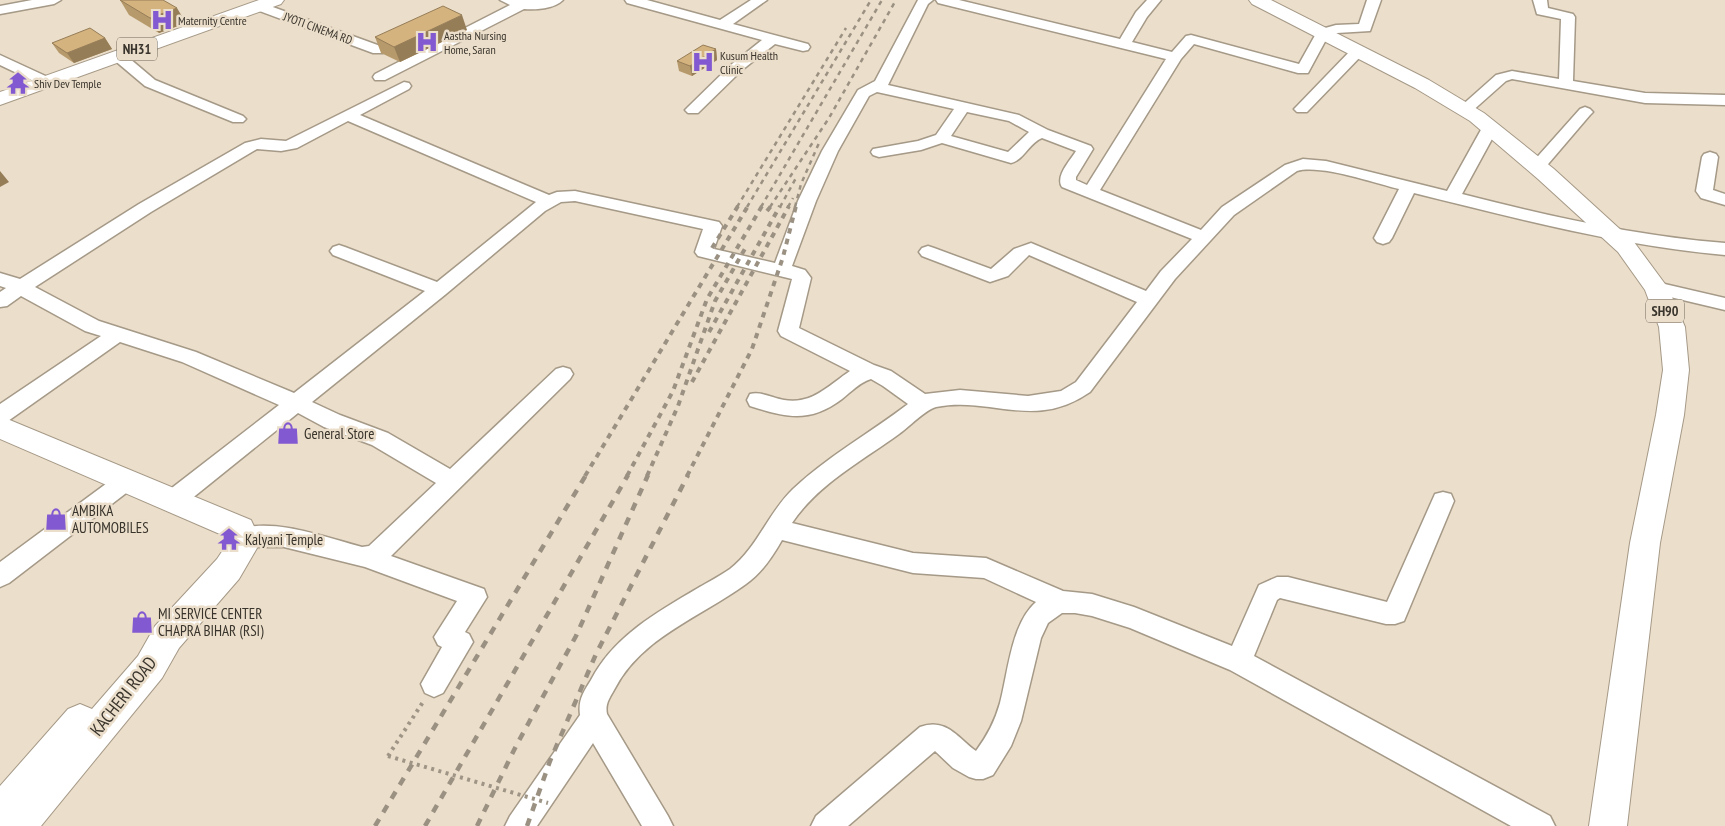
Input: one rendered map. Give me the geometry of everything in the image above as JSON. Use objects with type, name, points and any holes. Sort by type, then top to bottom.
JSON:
[{"type":"main road","name":"SH90","points":[[1258,0],[1422,84],[1465,110],[1490,128],[1537,167],[1626,247],[1656,288],[1672,327],[1676,370],[1670,415],[1645,543],[1608,826]]},
{"type":"main road","name":"NH31","points":[[0,99],[267,3]]},
{"type":"main road","points":[[0,428],[240,529],[244,538],[242,548],[228,569],[167,637]]},
{"type":"main road","name":"KACHERI ROAD","points":[[0,814],[135,656],[167,637]]},
{"type":"main road","name":"KACHERI ROAD","points":[[17,826],[150,667],[167,637]]},
{"type":"street","points":[[0,10],[54,0]]},
{"type":"street","points":[[507,0],[521,5],[538,5],[556,0]]},
{"type":"street","points":[[632,0],[803,47]]},
{"type":"street","points":[[722,25],[760,0]]},
{"type":"street","points":[[781,270],[817,176],[830,151],[863,93],[881,84],[923,2],[926,0]]},
{"type":"street","points":[[944,0],[1175,57]]},
{"type":"street","points":[[1126,40],[1140,15],[1154,0]]},
{"type":"street","points":[[1090,193],[1175,57],[1191,39],[1303,70],[1323,33],[1336,28],[1366,28],[1374,0]]},
{"type":"street","points":[[1540,0],[1542,11],[1568,18],[1566,84]]},
{"type":"street","name":"JYOTI CINEMA RD","points":[[267,3],[309,26],[378,50]]},
{"type":"street","points":[[0,301],[145,208],[251,146],[260,143],[286,146],[404,86],[380,77],[521,5]]},
{"type":"street","points":[[693,110],[737,67],[772,39]]},
{"type":"street","points":[[1302,109],[1358,51]]},
{"type":"street","points":[[118,56],[150,83],[238,119]]},
{"type":"street","points":[[0,58],[47,82]]},
{"type":"street","points":[[1465,110],[1506,76],[1520,76],[1645,98],[1725,100]]},
{"type":"street","points":[[877,87],[1014,118],[1042,133],[1084,149],[1067,182],[1090,193],[1203,237]]},
{"type":"street","points":[[942,138],[963,107]]},
{"type":"street","points":[[1537,167],[1585,112]]},
{"type":"street","points":[[347,115],[549,201]]},
{"type":"street","points":[[1451,198],[1490,128]]},
{"type":"street","points":[[879,152],[921,145],[942,138],[1011,158],[1031,138],[1042,133]]},
{"type":"street","points":[[1710,156],[1704,191],[1707,194],[1725,200]]},
{"type":"street","points":[[658,826],[594,718],[592,704],[610,670],[629,649],[659,624],[739,576],[764,550],[785,514],[801,496],[845,458],[891,429],[923,404],[931,400],[960,398],[1028,404],[1052,402],[1068,397],[1083,387],[1168,276],[1203,237],[1228,212],[1291,168],[1303,164],[1320,165],[1351,171],[1451,198],[1552,222],[1700,247],[1725,249]]},
{"type":"street","points":[[1383,238],[1409,186]]},
{"type":"street","points":[[172,501],[549,201],[557,197],[575,196],[712,226],[704,252],[798,274],[802,278],[788,331],[870,372],[880,374],[923,404]]},
{"type":"street","points":[[928,252],[990,276],[999,274],[1024,250],[1031,249],[1149,300]]},
{"type":"street","points":[[339,252],[439,290]]},
{"type":"street","points":[[0,279],[22,288],[92,326],[189,357],[296,403],[332,421],[380,439],[451,481]]},
{"type":"street","points":[[1656,288],[1725,304]]},
{"type":"street","points":[[0,416],[118,334]]},
{"type":"street","points":[[757,400],[785,408],[809,408],[826,402],[862,373],[870,372]]},
{"type":"street","points":[[369,558],[380,553],[451,481],[563,374]]},
{"type":"street","points":[[0,576],[126,481]]},
{"type":"street","points":[[1239,661],[1268,593],[1273,588],[1279,586],[1386,613],[1395,612],[1442,501]]},
{"type":"street","points":[[776,529],[913,564],[986,568],[1061,602]]},
{"type":"street","points":[[244,538],[284,537],[369,558],[475,597],[447,638],[460,642],[434,684]]},
{"type":"street","points":[[826,826],[925,739],[930,737],[943,740],[974,765],[983,765],[1001,738],[1011,711],[1032,626],[1048,607],[1061,602],[1075,602],[1092,605],[1134,618],[1239,661],[1540,826]]},
{"type":"street","points":[[520,826],[594,718]]},
{"type":"path","points":[[434,684],[388,756],[548,803]]},
{"type":"building","points":[[120,0],[163,0],[177,8],[150,18]]},
{"type":"building","points":[[443,6],[462,15],[394,47],[375,37]]},
{"type":"building","points":[[90,28],[105,38],[67,53],[52,43]]},
{"type":"building","points":[[703,45],[716,49],[690,66],[677,61]]},
{"type":"railway","points":[[747,207],[871,0]]},
{"type":"railway","points":[[761,207],[882,0]]},
{"type":"railway","points":[[770,207],[829,118],[896,0]]},
{"type":"railway","points":[[737,207],[846,28]]},
{"type":"railway","points":[[795,207],[801,184],[819,143]]},
{"type":"railway","points":[[780,207],[796,178]]},
{"type":"railway","points":[[788,207],[793,198]]},
{"type":"railway","points":[[712,248],[738,206]]},
{"type":"railway","points":[[585,476],[748,206]]},
{"type":"railway","points":[[627,476],[673,391],[707,299],[762,206]]},
{"type":"railway","points":[[767,211],[771,206]]},
{"type":"railway","points":[[709,332],[780,206]]},
{"type":"railway","points":[[692,382],[789,206]]},
{"type":"railway","points":[[687,476],[752,349],[783,257],[796,206]]},
{"type":"railway","points":[[647,476],[678,406],[715,301],[746,247]]},
{"type":"railway","points":[[375,826],[586,475]]},
{"type":"railway","points":[[425,826],[628,475]]},
{"type":"railway","points":[[477,826],[516,746],[576,636],[648,475]]},
{"type":"railway","points":[[527,826],[550,761],[596,654],[688,475]]},
{"type":"place","name":"Maternity Centre","points":[[162,20]]},
{"type":"place","name":"Aastha Nursing Home, Saran","points":[[427,42]]},
{"type":"place","name":"Kusum Health Clinic","points":[[703,62]]},
{"type":"place","name":"Shiv Dev Temple","points":[[18,83]]},
{"type":"place","name":"General Store","points":[[288,433]]},
{"type":"place","name":"AMBIKA AUTOMOBILES","points":[[56,519]]},
{"type":"place","name":"Kalyani Temple","points":[[229,539]]},
{"type":"place","name":"MI SERVICE CENTER CHAPRA BIHAR (RSI)","points":[[142,622]]}]
